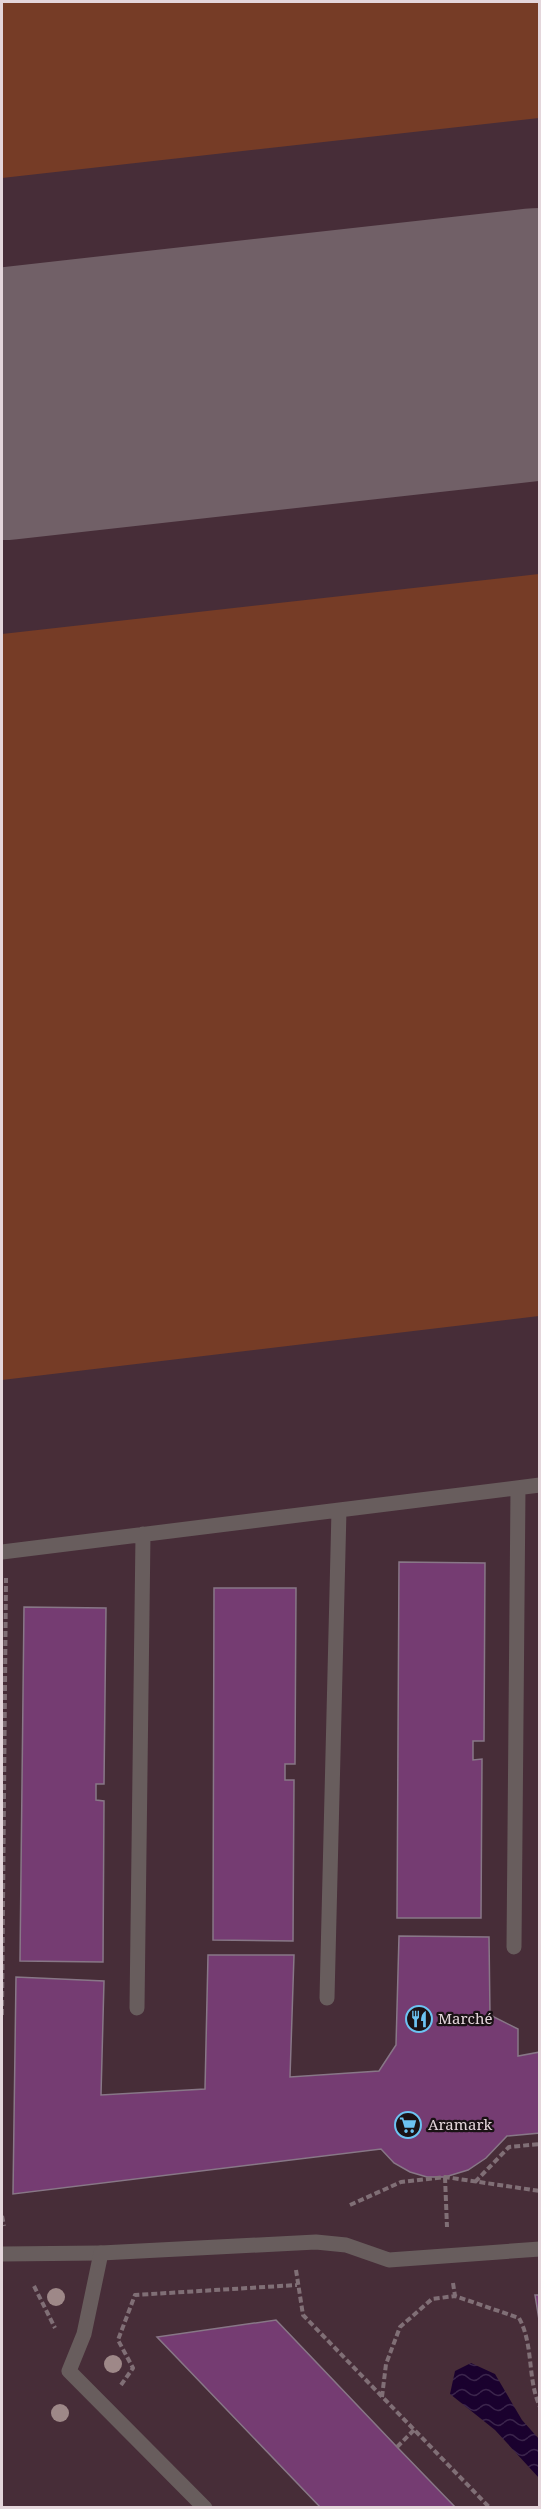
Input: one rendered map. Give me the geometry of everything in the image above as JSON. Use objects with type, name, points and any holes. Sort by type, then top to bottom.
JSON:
[{"type":"street","points":[[4,1552],[540,1485]]},
{"type":"street","points":[[513,1947],[518,1488]]},
{"type":"street","points":[[327,1998],[339,1510]]},
{"type":"street","points":[[136,2008],[143,1534]]},
{"type":"street","points":[[2,2254],[101,2253],[316,2242],[346,2245],[389,2260],[540,2249]]},
{"type":"street","points":[[101,2253],[84,2334],[69,2371],[205,2508]]},
{"type":"path","points":[[2,2015],[4,1552]]},
{"type":"path","points":[[2,1622],[5,1628]]},
{"type":"path","points":[[475,2182],[509,2147],[540,2144]]},
{"type":"path","points":[[445,2177],[447,2230]]},
{"type":"path","points":[[350,2205],[401,2182],[445,2177],[540,2191]]},
{"type":"path","points":[[296,2266],[303,2315],[490,2508]]},
{"type":"path","points":[[453,2282],[455,2296]]},
{"type":"path","points":[[106,2408],[133,2368],[118,2340],[135,2295],[297,2285]]},
{"type":"path","points":[[34,2286],[55,2329]]},
{"type":"path","points":[[382,2397],[386,2364],[400,2327],[432,2299],[455,2296],[519,2318],[528,2333],[529,2363],[540,2407]]},
{"type":"path","points":[[397,2447],[414,2430]]},
{"type":"shaded area","points":[[2,2],[539,2],[539,2507],[2,2507]]},
{"type":"shaded area","points":[[2,2],[539,2],[539,118],[2,178]]},
{"type":"shaded area","points":[[539,574],[539,1316],[2,1380],[2,634]]},
{"type":"water","points":[[471,2363],[495,2374],[522,2420],[539,2439],[539,2478],[495,2430],[450,2394],[455,2371]]},
{"type":"building","points":[[399,1562],[485,1563],[484,1741],[473,1741],[473,1760],[482,1759],[481,1918],[397,1918]]},
{"type":"building","points":[[214,1588],[296,1588],[295,1764],[285,1764],[285,1780],[294,1780],[293,1941],[213,1940]]},
{"type":"building","points":[[24,1607],[106,1608],[104,1784],[96,1784],[96,1800],[104,1801],[103,1962],[20,1961]]},
{"type":"building","points":[[399,1936],[489,1937],[490,2015],[518,2029],[518,2056],[540,2052],[540,2133],[507,2136],[486,2158],[468,2170],[445,2177],[427,2177],[410,2172],[394,2163],[381,2149],[13,2194],[16,1977],[104,1981],[101,2095],[205,2089],[208,1955],[294,1955],[290,2077],[379,2071],[396,2045]]},
{"type":"building","points":[[535,2295],[540,2295],[540,2326]]},
{"type":"building","points":[[276,2320],[456,2508],[321,2508],[157,2337]]},
{"type":"runway","points":[[2,404],[540,344]]},
{"type":"place","name":"Marché","points":[[419,2019]]},
{"type":"place","name":"Aramark","points":[[408,2125]]}]
